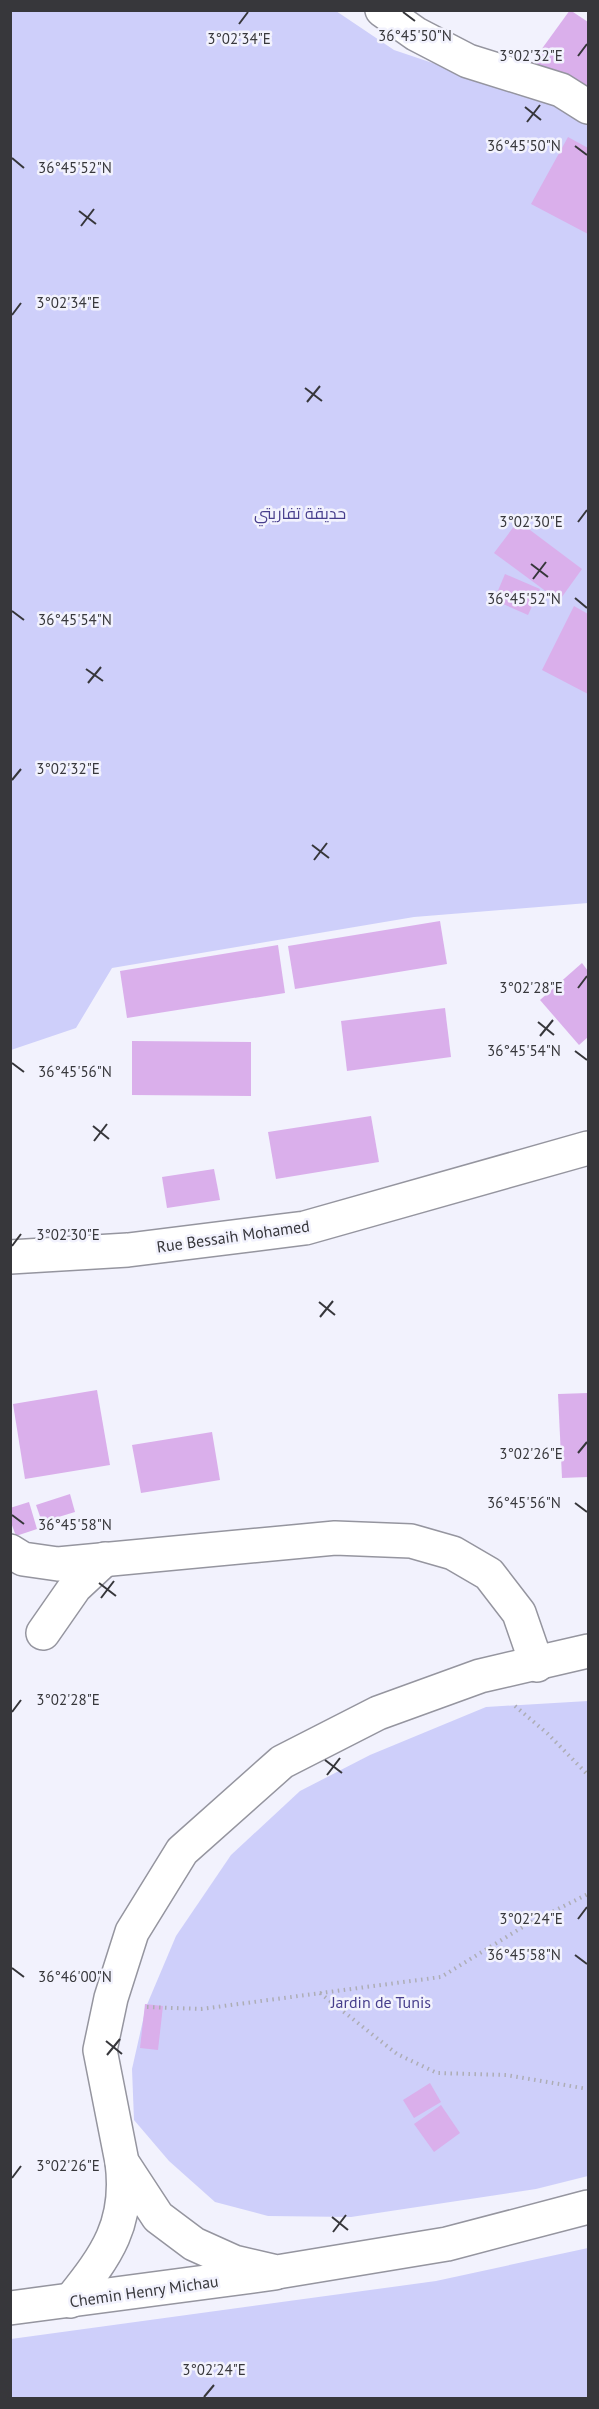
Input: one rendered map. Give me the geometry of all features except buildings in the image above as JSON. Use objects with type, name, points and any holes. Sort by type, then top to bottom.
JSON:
[{"type":"street","points":[[382,10],[416,34],[468,62],[561,90],[588,107]]},
{"type":"street","name":"Rue Bessaih Mohamed","points":[[10,1257],[128,1250],[305,1228],[588,1148]]},
{"type":"street","points":[[10,1551],[23,1559],[58,1564],[335,1538],[411,1541],[453,1553],[489,1574],[519,1613],[537,1665]]},
{"type":"street","points":[[43,1634],[75,1587],[105,1559]]},
{"type":"street","points":[[70,2301],[89,2277],[117,2231],[124,2209],[123,2162],[100,2050],[111,1998],[132,1932],[182,1851],[282,1762],[378,1713],[480,1676],[537,1665],[588,1651]]},
{"type":"street","points":[[123,2162],[158,2217],[194,2244],[234,2262],[277,2272]]},
{"type":"street","name":"Chemin Henry Michau","points":[[10,2308],[277,2272],[447,2244],[588,2207]]},
{"type":"path","points":[[514,1705],[548,1734],[588,1775]]},
{"type":"path","points":[[146,2007],[201,2008],[441,1977],[526,1925],[588,1894]]},
{"type":"path","points":[[320,1993],[397,2054],[437,2073],[506,2075],[588,2090]]},
{"type":"green space","name":"حديقة تفاريتي","points":[[10,11],[336,11],[394,50],[543,100],[588,123],[588,903],[414,917],[112,968],[76,1028],[11,1050]]},
{"type":"green space","name":"Jardin de Tunis","points":[[588,1701],[588,2176],[536,2189],[351,2217],[268,2216],[215,2202],[169,2161],[134,2120],[132,2069],[146,2007],[176,1936],[231,1855],[300,1791],[370,1755],[486,1707]]},
{"type":"green space","points":[[588,2248],[588,2398],[11,2398],[11,2339],[436,2281]]}]
